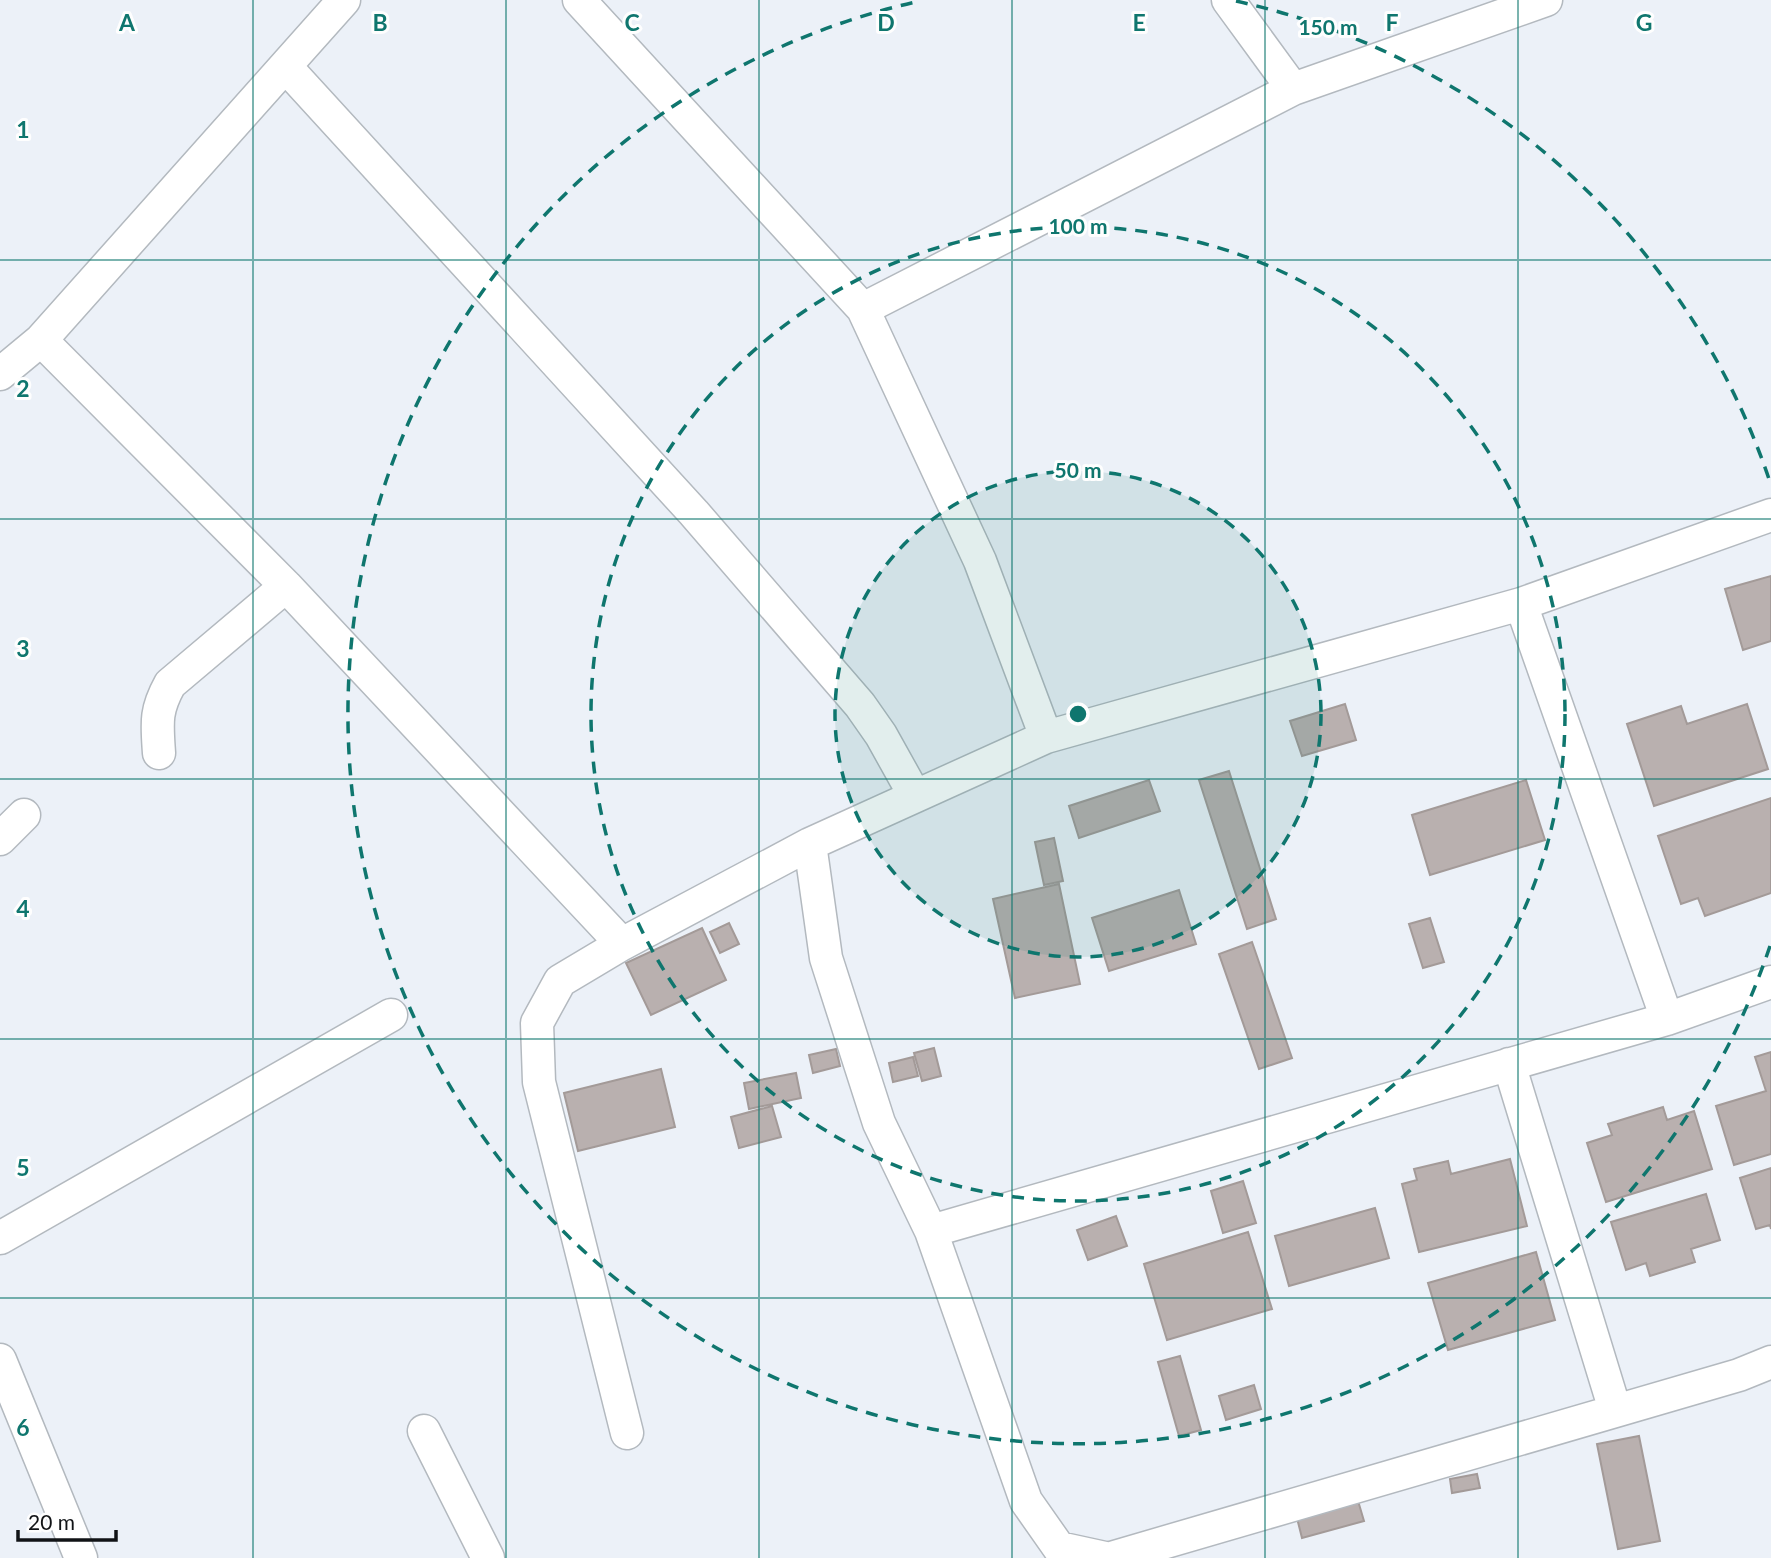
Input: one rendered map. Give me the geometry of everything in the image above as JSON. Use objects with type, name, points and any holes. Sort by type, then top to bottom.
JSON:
[{"type":"street","points":[[0,374],[41,340],[344,0]]},
{"type":"street","points":[[579,0],[863,309],[980,561],[1046,737]]},
{"type":"street","points":[[1228,0],[1293,89]]},
{"type":"street","points":[[863,309],[1293,89],[1546,0]]},
{"type":"street","points":[[286,67],[694,513],[851,695],[881,735],[915,796]]},
{"type":"street","points":[[41,340],[285,586],[622,944]]},
{"type":"street","points":[[627,1433],[539,1082],[537,1023],[559,981],[622,944],[810,844],[1046,737],[1521,604],[1771,515]]},
{"type":"street","points":[[159,753],[157,725],[160,702],[170,684],[285,586]]},
{"type":"street","points":[[1521,604],[1667,1018]]},
{"type":"street","points":[[0,839],[24,815]]},
{"type":"street","points":[[810,844],[826,958],[879,1123],[931,1231],[1026,1501],[1059,1548],[1105,1558]]},
{"type":"street","points":[[931,1231],[1667,1018],[1771,982]]},
{"type":"street","points":[[0,1238],[391,1016]]},
{"type":"street","points":[[1510,1064],[1615,1410]]},
{"type":"street","points":[[0,1360],[81,1558]]},
{"type":"street","points":[[1111,1558],[1739,1375],[1771,1362]]},
{"type":"street","points":[[424,1431],[488,1558]]},
{"type":"building","points":[[1771,576],[1771,641],[1743,650],[1725,589]]},
{"type":"building","points":[[1345,704],[1356,740],[1302,756],[1290,721]]},
{"type":"building","points":[[1747,704],[1768,769],[1654,806],[1627,724],[1681,706],[1687,724]]},
{"type":"building","points":[[1229,771],[1276,919],[1247,929],[1199,780]]},
{"type":"building","points":[[1149,780],[1160,811],[1079,838],[1069,806]]},
{"type":"building","points":[[1526,780],[1545,840],[1430,875],[1412,815]]},
{"type":"building","points":[[1771,798],[1771,893],[1705,916],[1698,898],[1681,904],[1658,836]]},
{"type":"building","points":[[1054,838],[1063,881],[1044,885],[1035,842]]},
{"type":"building","points":[[1059,884],[1080,984],[1015,998],[993,899]]},
{"type":"building","points":[[1179,890],[1196,944],[1109,971],[1092,918]]},
{"type":"building","points":[[1430,918],[1444,962],[1423,968],[1409,924]]},
{"type":"building","points":[[729,923],[739,944],[720,953],[710,932]]},
{"type":"building","points":[[702,928],[726,980],[651,1015],[626,963]]},
{"type":"building","points":[[1252,942],[1292,1058],[1259,1069],[1219,954]]},
{"type":"building","points":[[934,1048],[941,1076],[922,1081],[914,1053]]},
{"type":"building","points":[[836,1049],[840,1066],[813,1073],[809,1055]]},
{"type":"building","points":[[1771,1052],[1771,1154],[1734,1165],[1716,1106],[1766,1091],[1755,1057]]},
{"type":"building","points":[[913,1057],[918,1076],[893,1082],[889,1063]]},
{"type":"building","points":[[661,1069],[675,1127],[578,1151],[564,1093]]},
{"type":"building","points":[[796,1073],[801,1098],[749,1109],[744,1083]]},
{"type":"building","points":[[772,1106],[781,1137],[739,1148],[731,1117]]},
{"type":"building","points":[[1663,1107],[1667,1120],[1694,1111],[1712,1169],[1606,1202],[1587,1143],[1612,1135],[1608,1124]]},
{"type":"building","points":[[1510,1159],[1527,1226],[1419,1252],[1402,1184],[1417,1180],[1414,1169],[1448,1161],[1451,1174]]},
{"type":"building","points":[[1771,1168],[1771,1229],[1770,1225],[1756,1229],[1740,1178]]},
{"type":"building","points":[[1243,1181],[1256,1223],[1223,1233],[1211,1191]]},
{"type":"building","points":[[1706,1194],[1720,1240],[1691,1249],[1695,1262],[1650,1276],[1646,1263],[1626,1270],[1611,1222]]},
{"type":"building","points":[[1375,1208],[1389,1258],[1289,1286],[1275,1236]]},
{"type":"building","points":[[1116,1216],[1127,1246],[1088,1260],[1077,1230]]},
{"type":"building","points":[[1248,1232],[1272,1309],[1167,1340],[1144,1264]]},
{"type":"building","points":[[1536,1252],[1555,1320],[1448,1350],[1428,1283]]},
{"type":"building","points":[[1180,1356],[1201,1430],[1179,1436],[1158,1362]]},
{"type":"building","points":[[1254,1385],[1261,1409],[1226,1420],[1219,1396]]},
{"type":"building","points":[[1639,1436],[1660,1541],[1618,1549],[1597,1444]]},
{"type":"building","points":[[1477,1474],[1480,1488],[1452,1493],[1450,1479]]},
{"type":"building","points":[[1356,1494],[1364,1521],[1302,1538],[1295,1510]]}]
